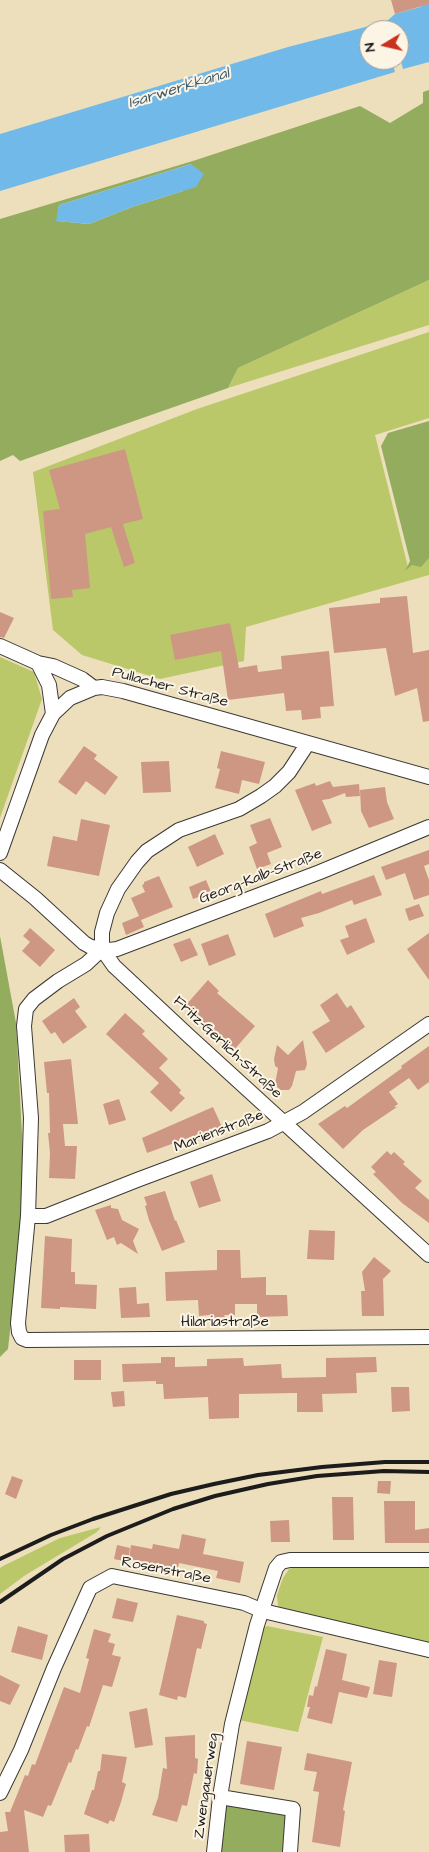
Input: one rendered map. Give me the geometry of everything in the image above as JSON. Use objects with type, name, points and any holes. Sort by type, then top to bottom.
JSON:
[{"type":"street","points":[[0,646],[38,663],[53,666],[82,679],[94,688]]},
{"type":"street","points":[[38,663],[50,685],[53,714]]},
{"type":"street","name":"Pullacher Straße","points":[[0,853],[42,735],[53,714],[70,698],[82,691],[94,688],[102,687],[123,691],[429,777]]},
{"type":"street","points":[[28,1216],[31,1118],[24,1026],[26,1008],[34,999],[58,981],[86,964],[102,949],[102,932],[107,913],[118,889],[147,851],[179,830],[239,809],[261,796],[275,786],[289,772],[308,743]]},
{"type":"street","name":"Georg-Kalb-Straße","points":[[102,949],[117,949],[320,872],[429,827]]},
{"type":"street","name":"Fritz-Gerlich-Straße","points":[[0,870],[84,943],[91,947],[102,949],[114,966],[429,1255]]},
{"type":"street","name":"Marienstraße","points":[[28,1216],[46,1216],[131,1182],[268,1132],[303,1112],[429,1024]]},
{"type":"street","name":"Hilariastraße","points":[[28,1216],[18,1323],[22,1338],[27,1340],[429,1337]]},
{"type":"street","points":[[263,1611],[276,1568],[281,1562],[290,1560],[429,1560]]},
{"type":"street","name":"Rosenstraße","points":[[0,1793],[21,1750],[54,1668],[90,1588],[112,1576],[244,1603],[263,1611],[429,1650]]},
{"type":"street","name":"Zwengauerweg","points":[[214,1852],[220,1797],[232,1724],[257,1625],[263,1611]]},
{"type":"street","points":[[220,1797],[293,1809],[290,1852]]},
{"type":"green space","points":[[429,90],[429,280],[238,368],[228,388],[20,461],[13,455],[0,461],[0,219],[196,160],[360,106],[390,123],[423,103],[423,92]],"holes":[[[191,164],[183,191],[132,207],[89,224],[57,221],[59,205]]]},
{"type":"green space","points":[[429,280],[429,325],[228,388],[238,368]]},
{"type":"green space","points":[[429,332],[429,418],[375,435],[408,567],[429,557],[429,575],[246,627],[244,661],[160,679],[82,655],[53,630],[33,472],[197,409]]},
{"type":"green space","points":[[429,421],[429,558],[421,567],[412,565],[405,571],[410,561],[381,446],[388,433]]},
{"type":"green space","points":[[0,657],[34,672],[42,699],[0,818]]},
{"type":"green space","points":[[0,936],[16,1023],[22,1134],[22,1220],[8,1349],[0,1357]]},
{"type":"green space","points":[[101,1527],[97,1532],[24,1576],[0,1594],[0,1568],[3,1566],[60,1538]]},
{"type":"green space","points":[[299,1566],[429,1568],[429,1643],[285,1612],[278,1606],[277,1595],[283,1578],[289,1569]]},
{"type":"green space","points":[[267,1626],[323,1637],[298,1732],[239,1720],[263,1628]]},
{"type":"green space","points":[[225,1804],[286,1814],[284,1852],[221,1852]]},
{"type":"water","points":[[429,2],[429,62],[409,67],[409,20],[388,20],[395,14],[420,7]]},
{"type":"water","name":"Isarwerkkanal","points":[[359,29],[359,70],[394,70],[395,72],[0,191],[0,134],[288,47]]},
{"type":"water","points":[[191,164],[204,174],[196,187],[132,207],[89,224],[56,221],[59,205]]},
{"type":"building","points":[[391,0],[429,0],[429,4],[395,14]]},
{"type":"building","points":[[125,449],[143,519],[123,524],[135,563],[124,567],[111,527],[85,534],[90,588],[72,590],[73,597],[51,599],[43,511],[60,509],[49,470]]},
{"type":"building","points":[[407,596],[413,653],[429,650],[429,721],[423,722],[417,688],[395,696],[386,648],[334,653],[329,608],[380,603],[380,598]]},
{"type":"building","points":[[0,612],[14,618],[4,638],[0,637]]},
{"type":"building","points":[[230,623],[239,668],[257,665],[258,672],[282,669],[281,656],[329,651],[334,706],[320,707],[321,718],[302,720],[301,710],[286,711],[284,693],[228,700],[221,651],[175,660],[170,635]]},
{"type":"building","points":[[84,746],[97,755],[94,759],[118,777],[105,795],[86,781],[76,795],[58,782]]},
{"type":"building","points":[[221,751],[265,762],[259,784],[242,780],[239,794],[215,788],[220,769],[217,768]]},
{"type":"building","points":[[169,761],[171,792],[143,793],[141,762]]},
{"type":"building","points":[[330,781],[333,787],[359,784],[360,796],[346,797],[345,793],[322,800],[332,823],[312,831],[295,790],[315,783],[316,786]]},
{"type":"building","points":[[385,787],[387,802],[394,819],[369,828],[361,811],[360,790]]},
{"type":"building","points":[[270,818],[282,847],[267,853],[271,864],[257,869],[249,847],[257,843],[250,825]]},
{"type":"building","points":[[81,819],[110,825],[99,876],[47,866],[53,836],[77,841]]},
{"type":"building","points":[[215,834],[224,854],[197,867],[188,847]]},
{"type":"building","points":[[429,850],[429,864],[424,866],[429,880],[429,895],[414,900],[405,873],[386,880],[381,867]]},
{"type":"building","points":[[374,875],[382,895],[354,905],[352,900],[301,918],[304,926],[274,938],[265,914],[321,891],[322,894]]},
{"type":"building","points":[[159,876],[173,907],[141,920],[144,927],[126,935],[122,923],[139,916],[131,898],[145,892],[142,885],[144,882]]},
{"type":"building","points":[[206,880],[211,892],[193,899],[189,887]]},
{"type":"building","points":[[419,904],[424,916],[409,921],[405,909]]},
{"type":"building","points":[[366,918],[375,942],[347,955],[340,940],[349,937],[345,926]]},
{"type":"building","points":[[30,928],[55,950],[40,967],[22,951],[30,942],[23,936]]},
{"type":"building","points":[[429,933],[429,980],[407,949]]},
{"type":"building","points":[[228,934],[236,955],[209,966],[201,944]]},
{"type":"building","points":[[190,938],[198,955],[181,962],[173,944]]},
{"type":"building","points":[[208,980],[219,991],[217,993],[255,1026],[234,1050],[185,1006]]},
{"type":"building","points":[[337,993],[347,1008],[351,1005],[365,1027],[326,1053],[312,1032],[330,1021],[320,1005]]},
{"type":"building","points":[[74,998],[80,1007],[75,1011],[87,1027],[63,1044],[55,1032],[51,1034],[42,1021]]},
{"type":"building","points":[[125,1013],[145,1031],[142,1034],[168,1059],[159,1068],[181,1090],[179,1093],[185,1098],[171,1112],[150,1092],[159,1083],[106,1034]]},
{"type":"building","points":[[303,1040],[307,1064],[305,1070],[296,1071],[289,1090],[280,1090],[275,1084],[278,1068],[275,1066],[274,1059],[277,1045],[288,1055]]},
{"type":"building","points":[[429,1046],[429,1082],[418,1090],[409,1078],[389,1092],[398,1104],[394,1107],[397,1107],[363,1130],[343,1149],[318,1124],[345,1106],[347,1108]]},
{"type":"building","points":[[71,1059],[78,1124],[63,1124],[65,1146],[77,1146],[75,1179],[49,1178],[49,1093],[47,1093],[44,1062]]},
{"type":"building","points":[[119,1099],[126,1120],[109,1125],[103,1104]]},
{"type":"building","points":[[213,1107],[222,1127],[189,1141],[188,1138],[147,1153],[142,1138]]},
{"type":"building","points":[[387,1151],[391,1155],[394,1152],[405,1162],[403,1164],[422,1181],[415,1188],[429,1200],[429,1223],[402,1203],[373,1174],[376,1172],[371,1167]]},
{"type":"building","points":[[212,1174],[221,1201],[199,1208],[190,1182]]},
{"type":"building","points":[[165,1191],[175,1221],[185,1242],[162,1251],[149,1220],[144,1197]]},
{"type":"building","points":[[111,1205],[111,1208],[118,1209],[122,1220],[139,1229],[133,1241],[138,1254],[121,1243],[117,1245],[114,1237],[107,1240],[95,1210]]},
{"type":"building","points":[[309,1230],[335,1231],[334,1260],[307,1259]]},
{"type":"building","points":[[45,1236],[72,1239],[71,1272],[75,1272],[75,1284],[97,1285],[96,1309],[41,1308]]},
{"type":"building","points":[[217,1250],[240,1250],[241,1278],[266,1277],[266,1295],[287,1295],[288,1316],[257,1317],[257,1304],[235,1304],[235,1315],[209,1318],[209,1315],[199,1316],[198,1300],[166,1301],[165,1272],[217,1270]]},
{"type":"building","points":[[374,1257],[391,1271],[383,1279],[384,1316],[362,1316],[361,1291],[365,1291],[362,1272]]},
{"type":"building","points":[[136,1287],[137,1304],[149,1303],[150,1317],[121,1318],[119,1288]]},
{"type":"building","points":[[161,1357],[175,1357],[175,1367],[207,1366],[207,1359],[243,1358],[244,1366],[281,1364],[282,1378],[326,1377],[326,1358],[376,1357],[377,1372],[356,1373],[357,1393],[322,1394],[323,1412],[297,1412],[297,1393],[239,1394],[239,1418],[209,1419],[208,1397],[164,1399],[163,1384],[156,1384],[156,1381],[123,1382],[122,1364],[161,1363]]},
{"type":"building","points":[[74,1360],[101,1360],[101,1380],[74,1380]]},
{"type":"building","points":[[391,1387],[409,1387],[410,1411],[392,1412]]},
{"type":"building","points":[[124,1391],[125,1406],[113,1407],[111,1392]]},
{"type":"building","points":[[12,1476],[23,1480],[16,1499],[5,1494]]},
{"type":"building","points":[[378,1481],[391,1481],[390,1494],[377,1493]]},
{"type":"building","points":[[332,1497],[353,1497],[354,1540],[333,1540]]},
{"type":"building","points":[[384,1501],[415,1501],[415,1530],[429,1528],[429,1543],[385,1543]]},
{"type":"building","points":[[289,1520],[290,1542],[271,1542],[270,1521]]},
{"type":"building","points":[[182,1534],[206,1539],[203,1554],[244,1562],[240,1583],[216,1578],[218,1571],[179,1563],[177,1572],[149,1566],[149,1563],[129,1559],[131,1545],[152,1549],[153,1544],[179,1549]]},
{"type":"building","points":[[117,1545],[130,1548],[128,1562],[114,1559]]},
{"type":"building","points":[[117,1598],[138,1603],[133,1622],[112,1618]]},
{"type":"building","points":[[177,1615],[204,1621],[207,1624],[201,1649],[197,1648],[186,1698],[178,1696],[177,1700],[159,1695]]},
{"type":"building","points":[[18,1626],[48,1635],[42,1660],[11,1652]]},
{"type":"building","points":[[94,1629],[111,1634],[108,1642],[115,1644],[112,1655],[121,1657],[112,1687],[103,1685],[89,1727],[87,1726],[71,1763],[69,1762],[51,1806],[48,1805],[43,1817],[24,1810],[29,1852],[0,1852],[0,1832],[8,1831],[5,1812],[10,1812],[25,1775],[28,1776],[32,1764],[35,1765],[64,1687],[80,1693],[89,1659],[86,1658]]},
{"type":"building","points":[[326,1649],[347,1654],[342,1680],[370,1687],[367,1698],[339,1692],[332,1724],[307,1718],[310,1707],[307,1707],[309,1695],[313,1696],[315,1686],[317,1687]]},
{"type":"building","points":[[379,1660],[397,1663],[392,1697],[373,1694]]},
{"type":"building","points":[[0,1675],[20,1685],[10,1705],[0,1701]]},
{"type":"building","points":[[147,1708],[153,1745],[135,1748],[129,1712]]},
{"type":"building","points":[[195,1735],[195,1758],[198,1759],[197,1774],[194,1773],[187,1806],[182,1805],[177,1822],[152,1815],[158,1798],[163,1768],[167,1769],[165,1737]]},
{"type":"building","points":[[247,1741],[282,1747],[274,1790],[240,1784]]},
{"type":"building","points":[[307,1753],[352,1762],[343,1810],[345,1811],[340,1847],[312,1842],[319,1792],[313,1791],[317,1772],[304,1770]]},
{"type":"building","points":[[102,1754],[127,1757],[122,1782],[126,1784],[121,1802],[114,1822],[110,1820],[108,1824],[84,1814],[92,1790],[94,1790],[98,1771],[100,1771]]},
{"type":"building","points":[[89,1834],[90,1852],[65,1852],[64,1835]]},
{"type":"railway","points":[[0,1559],[51,1535],[93,1519],[171,1494],[214,1484],[258,1475],[322,1467],[385,1462],[429,1462]]},
{"type":"railway","points":[[0,1602],[63,1559],[107,1536],[173,1509],[215,1496],[268,1484],[317,1476],[384,1471],[429,1472]]}]
